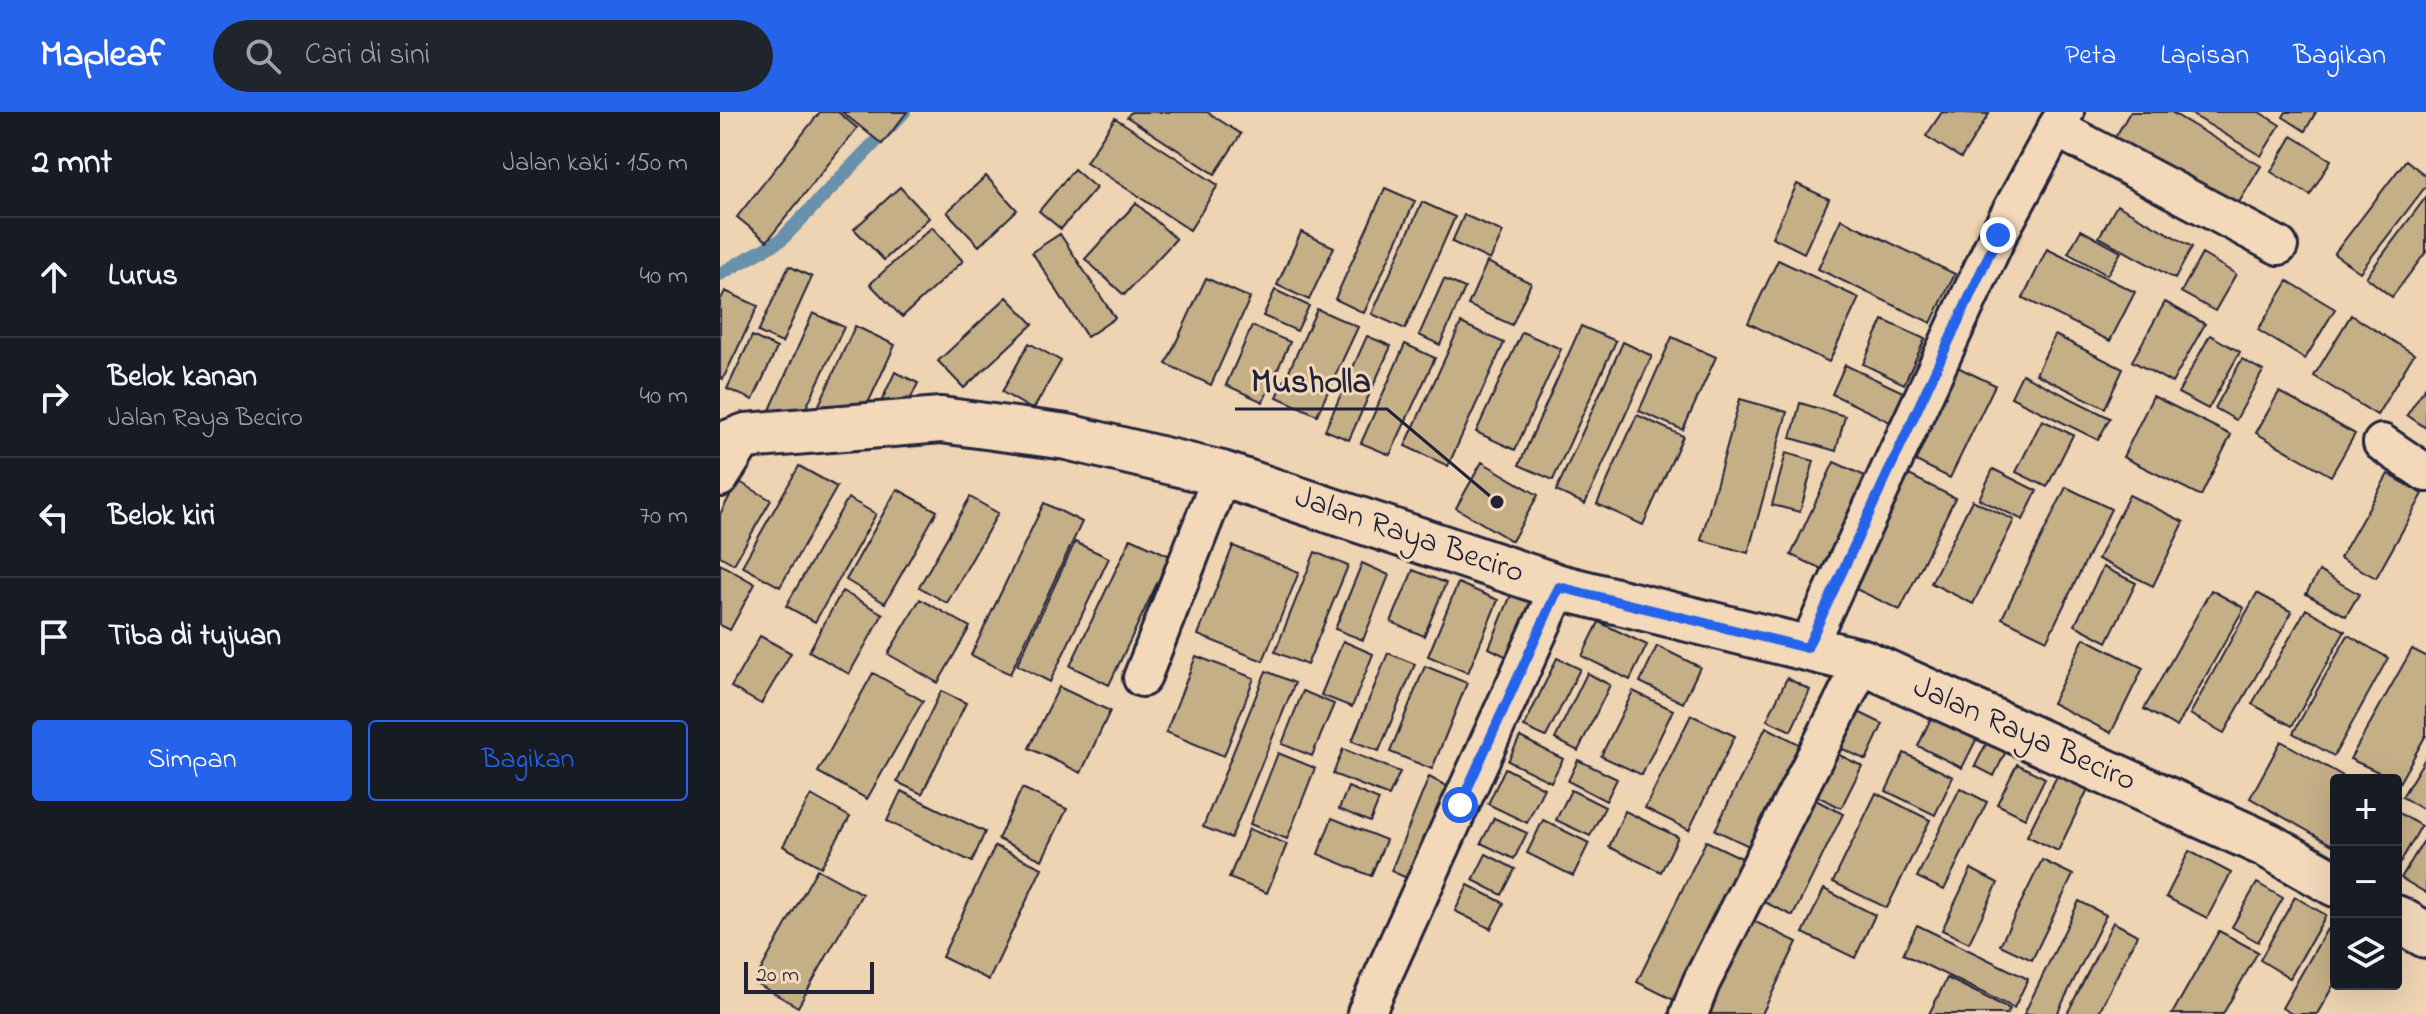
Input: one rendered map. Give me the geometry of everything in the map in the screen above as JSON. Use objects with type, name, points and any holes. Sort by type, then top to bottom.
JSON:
[{"type":"street","points":[[1807,648],[1998,235],[2060,120],[2279,246]]},
{"type":"street","name":"Jalan Raya Beciro","points":[[733,441],[941,420],[1067,437],[1222,474],[1559,587],[1863,662],[2267,845],[2330,881]]},
{"type":"street","points":[[720,478],[733,441]]},
{"type":"street","points":[[2382,443],[2426,473]]},
{"type":"street","points":[[1142,678],[1222,474]]},
{"type":"street","points":[[1366,1013],[1559,587]]},
{"type":"street","points":[[1689,1014],[1701,983],[1863,662]]},
{"type":"street","points":[[2402,921],[2426,935]]},
{"type":"building","points":[[820,112],[838,112],[857,128],[767,241],[737,217]]},
{"type":"building","points":[[842,112],[907,112],[882,144]]},
{"type":"building","points":[[1131,112],[1207,112],[1241,134],[1215,174],[1127,117]]},
{"type":"building","points":[[1942,112],[1989,114],[1961,158],[1926,136]]},
{"type":"building","points":[[2130,112],[2171,112],[2261,166],[2232,214],[2112,143]]},
{"type":"building","points":[[2188,112],[2259,112],[2280,125],[2261,156]]},
{"type":"building","points":[[2286,112],[2316,112],[2305,131],[2283,117]]},
{"type":"building","points":[[1115,118],[1218,185],[1190,230],[1086,162]]},
{"type":"building","points":[[2292,136],[2331,160],[2310,195],[2271,172]]},
{"type":"building","points":[[2406,160],[2426,176],[2426,186],[2360,272],[2334,254]]},
{"type":"building","points":[[1074,169],[1096,188],[1061,229],[1039,211]]},
{"type":"building","points":[[986,176],[1017,210],[979,246],[947,212]]},
{"type":"building","points":[[1797,184],[1829,199],[1804,253],[1772,237]]},
{"type":"building","points":[[900,187],[929,218],[884,260],[854,229]]},
{"type":"building","points":[[1385,188],[1415,201],[1364,313],[1335,299]]},
{"type":"building","points":[[2426,197],[2426,252],[2392,297],[2366,277]]},
{"type":"building","points":[[1422,202],[1455,217],[1405,329],[1372,314]]},
{"type":"building","points":[[1136,203],[1176,239],[1124,295],[1085,259]]},
{"type":"building","points":[[2117,205],[2192,247],[2175,279],[2099,237]]},
{"type":"building","points":[[1464,215],[1503,232],[1490,260],[1452,242]]},
{"type":"building","points":[[1841,219],[1955,274],[1931,323],[1818,269]]},
{"type":"building","points":[[932,227],[963,261],[902,317],[870,284]]},
{"type":"building","points":[[2081,230],[2121,252],[2107,275],[2068,253]]},
{"type":"building","points":[[1301,232],[1334,247],[1309,300],[1277,285]]},
{"type":"building","points":[[1060,234],[1115,318],[1087,337],[1032,252]]},
{"type":"building","points":[[2047,249],[2135,292],[2110,341],[2023,298]]},
{"type":"building","points":[[2202,254],[2236,274],[2215,311],[2181,292]]},
{"type":"building","points":[[1778,260],[1859,298],[1829,362],[1748,323]]},
{"type":"building","points":[[1487,262],[1531,283],[1512,325],[1468,305]]},
{"type":"building","points":[[789,266],[812,277],[782,343],[758,332]]},
{"type":"building","points":[[1206,278],[1250,298],[1211,385],[1166,364]]},
{"type":"building","points":[[1444,279],[1465,288],[1440,345],[1419,335]]},
{"type":"building","points":[[2288,281],[2335,309],[2305,359],[2258,330]]},
{"type":"building","points":[[1275,290],[1309,306],[1297,331],[1263,316]]},
{"type":"building","points":[[725,291],[758,306],[723,379],[720,378],[720,301]]},
{"type":"building","points":[[1007,297],[1033,324],[964,388],[938,361]]},
{"type":"building","points":[[2165,302],[2205,324],[2172,383],[2132,361]]},
{"type":"building","points":[[1317,309],[1358,327],[1317,415],[1277,397]]},
{"type":"building","points":[[813,313],[844,327],[799,423],[770,410]]},
{"type":"building","points":[[2351,315],[2414,354],[2377,415],[2314,376]]},
{"type":"building","points":[[1883,320],[1925,339],[1904,384],[1863,364]]},
{"type":"building","points":[[1461,323],[1504,343],[1448,466],[1405,446]]},
{"type":"building","points":[[855,326],[895,345],[858,425],[818,407]]},
{"type":"building","points":[[1252,326],[1290,342],[1263,402],[1226,385]]},
{"type":"building","points":[[1581,326],[1616,341],[1553,480],[1519,465]]},
{"type":"building","points":[[1522,332],[1561,349],[1515,450],[1476,432]]},
{"type":"building","points":[[2055,335],[2123,369],[2105,408],[2036,374]]},
{"type":"building","points":[[2210,335],[2240,352],[2208,409],[2178,393]]},
{"type":"building","points":[[752,336],[777,348],[753,400],[727,389]]},
{"type":"building","points":[[1367,336],[1391,346],[1349,440],[1325,430]]},
{"type":"building","points":[[1672,337],[1716,357],[1683,430],[1639,411]]},
{"type":"building","points":[[1623,342],[1652,356],[1585,504],[1556,491]]},
{"type":"building","points":[[1029,343],[1061,361],[1033,410],[1002,392]]},
{"type":"building","points":[[1405,344],[1435,358],[1390,455],[1361,443]]},
{"type":"building","points":[[2242,359],[2263,371],[2236,420],[2215,408]]},
{"type":"building","points":[[1947,362],[1995,385],[1950,478],[1902,454]]},
{"type":"building","points":[[1845,365],[1905,393],[1892,423],[1832,394]]},
{"type":"building","points":[[895,372],[918,383],[903,415],[880,404]]},
{"type":"building","points":[[2022,374],[2110,418],[2098,440],[2011,397]]},
{"type":"building","points":[[2426,386],[2426,428],[2407,415]]},
{"type":"building","points":[[2279,392],[2355,434],[2331,476],[2256,433]]},
{"type":"building","points":[[2153,396],[2231,435],[2201,496],[2123,457]]},
{"type":"building","points":[[1740,399],[1787,412],[1748,553],[1701,540]]},
{"type":"building","points":[[1800,403],[1845,416],[1836,451],[1791,438]]},
{"type":"building","points":[[1637,415],[1683,436],[1643,525],[1597,504]]},
{"type":"building","points":[[2042,420],[2073,435],[2047,487],[2016,472]]},
{"type":"building","points":[[1786,453],[1814,461],[1800,512],[1772,505]]},
{"type":"building","points":[[1482,462],[1538,495],[1512,541],[1456,508]]},
{"type":"building","points":[[1834,462],[1865,476],[1822,569],[1791,555]]},
{"type":"building","points":[[799,466],[837,487],[780,587],[742,566]]},
{"type":"building","points":[[1897,469],[1955,498],[1900,610],[1841,582]]},
{"type":"building","points":[[1993,469],[2037,491],[2023,520],[1979,499]]},
{"type":"building","points":[[2388,474],[2423,494],[2376,578],[2340,558]]},
{"type":"building","points":[[738,481],[771,500],[734,564],[720,556],[720,514]]},
{"type":"building","points":[[2066,487],[2111,509],[2047,640],[2002,618]]},
{"type":"building","points":[[897,489],[937,511],[885,603],[846,580]]},
{"type":"building","points":[[2129,495],[2184,522],[2153,586],[2098,559]]},
{"type":"building","points":[[970,497],[998,513],[947,603],[919,587]]},
{"type":"building","points":[[848,498],[876,514],[815,622],[786,606]]},
{"type":"building","points":[[1972,500],[2014,520],[1973,604],[1931,583]]},
{"type":"building","points":[[1044,503],[1082,522],[1010,674],[971,655]]},
{"type":"building","points":[[1131,538],[1170,556],[1109,685],[1070,666]]},
{"type":"building","points":[[1075,542],[1109,558],[1050,682],[1017,665]]},
{"type":"building","points":[[1233,546],[1299,572],[1263,661],[1198,635]]},
{"type":"building","points":[[1315,552],[1348,566],[1307,665],[1275,652]]},
{"type":"building","points":[[1362,563],[1389,575],[1363,640],[1335,629]]},
{"type":"building","points":[[720,564],[755,584],[730,630],[720,625]]},
{"type":"building","points":[[2103,567],[2136,583],[2107,642],[2075,625]]},
{"type":"building","points":[[1413,570],[1446,583],[1424,636],[1391,622]]},
{"type":"building","points":[[2319,571],[2359,594],[2346,616],[2306,594]]},
{"type":"building","points":[[1458,583],[1498,600],[1468,673],[1428,656]]},
{"type":"building","points":[[1513,590],[1548,603],[1515,661],[1489,648]]},
{"type":"building","points":[[2211,590],[2244,608],[2177,727],[2144,709]]},
{"type":"building","points":[[842,591],[883,614],[849,674],[809,651]]},
{"type":"building","points":[[2257,593],[2292,612],[2224,733],[2190,714]]},
{"type":"building","points":[[920,599],[970,627],[938,683],[888,654]]},
{"type":"building","points":[[2306,609],[2345,631],[2292,726],[2252,704]]},
{"type":"building","points":[[1599,622],[1647,645],[1630,680],[1582,656]]},
{"type":"building","points":[[2348,635],[2388,658],[2334,756],[2293,733]]},
{"type":"building","points":[[760,636],[791,653],[761,704],[731,687]]},
{"type":"building","points":[[2084,638],[2143,668],[2111,733],[2052,703]]},
{"type":"building","points":[[1343,641],[1373,654],[1352,707],[1321,695]]},
{"type":"building","points":[[1657,646],[1700,667],[1683,703],[1640,682]]},
{"type":"building","points":[[2412,649],[2426,656],[2426,735],[2402,778],[2402,774],[2383,774],[2350,759]]},
{"type":"building","points":[[1388,653],[1415,664],[1379,751],[1352,741]]},
{"type":"building","points":[[1196,656],[1254,678],[1224,756],[1166,732]]},
{"type":"building","points":[[1557,658],[1580,669],[1546,737],[1524,727]]},
{"type":"building","points":[[1425,666],[1467,683],[1432,769],[1390,752]]},
{"type":"building","points":[[1266,671],[1295,683],[1231,838],[1203,827]]},
{"type":"building","points":[[873,673],[923,701],[867,799],[818,772]]},
{"type":"building","points":[[1587,673],[1610,685],[1578,751],[1555,739]]},
{"type":"building","points":[[1787,678],[1810,690],[1791,731],[1767,720]]},
{"type":"building","points":[[1059,687],[1110,711],[1081,773],[1029,748]]},
{"type":"building","points":[[941,691],[966,703],[922,794],[897,782]]},
{"type":"building","points":[[1303,691],[1334,704],[1312,756],[1282,744]]},
{"type":"building","points":[[1633,691],[1673,710],[1642,775],[1601,756]]},
{"type":"building","points":[[1850,708],[1883,724],[1866,760],[1832,744]]},
{"type":"building","points":[[1691,715],[1735,736],[1689,830],[1645,808]]},
{"type":"building","points":[[1932,716],[1977,738],[1962,768],[1918,746]]},
{"type":"building","points":[[1766,727],[1805,747],[1755,849],[1715,830]]},
{"type":"building","points":[[1520,737],[1563,759],[1551,782],[1508,761]]},
{"type":"building","points":[[2281,741],[2339,774],[2330,774],[2330,844],[2250,798]]},
{"type":"building","points":[[1987,742],[2006,751],[1994,776],[1975,766]]},
{"type":"building","points":[[1343,749],[1400,772],[1389,796],[1333,774]]},
{"type":"building","points":[[1829,750],[1862,766],[1841,808],[1809,792]]},
{"type":"building","points":[[1278,753],[1315,768],[1287,839],[1250,824]]},
{"type":"building","points":[[1904,753],[1953,777],[1935,815],[1886,791]]},
{"type":"building","points":[[2426,757],[2426,811],[2402,797]]},
{"type":"building","points":[[1578,760],[1617,779],[1606,801],[1568,781]]},
{"type":"building","points":[[2017,764],[2045,778],[2025,818],[1997,804]]},
{"type":"building","points":[[1505,768],[1544,788],[1527,823],[1488,804]]},
{"type":"building","points":[[2060,770],[2090,785],[2058,851],[2027,836]]},
{"type":"building","points":[[1429,777],[1458,792],[1418,883],[1391,871]]},
{"type":"building","points":[[1348,787],[1379,800],[1370,822],[1339,809]]},
{"type":"building","points":[[1022,788],[1067,809],[1042,860],[998,839]]},
{"type":"building","points":[[1960,788],[1987,802],[1944,890],[1917,877]]},
{"type":"building","points":[[1571,790],[1605,807],[1590,836],[1556,820]]},
{"type":"building","points":[[901,791],[985,832],[972,862],[887,821]]},
{"type":"building","points":[[1876,793],[1930,820],[1887,908],[1833,882]]},
{"type":"building","points":[[811,795],[850,817],[821,867],[783,846]]},
{"type":"building","points":[[1806,795],[1843,814],[1793,916],[1756,898]]},
{"type":"building","points":[[1625,811],[1678,837],[1661,872],[1609,847]]},
{"type":"building","points":[[2402,815],[2421,826],[2402,859]]},
{"type":"building","points":[[1332,818],[1386,840],[1371,876],[1318,854]]},
{"type":"building","points":[[1494,818],[1527,833],[1514,859],[1481,843]]},
{"type":"building","points":[[1543,820],[1589,843],[1573,876],[1527,853]]},
{"type":"building","points":[[1249,829],[1287,844],[1267,893],[1229,878]]},
{"type":"building","points":[[2426,837],[2426,893],[2402,876]]},
{"type":"building","points":[[1706,841],[1750,862],[1680,1003],[1637,982]]},
{"type":"building","points":[[995,846],[1042,868],[989,980],[942,957]]},
{"type":"building","points":[[2189,851],[2231,873],[2207,918],[2166,897]]},
{"type":"building","points":[[1486,854],[1515,869],[1502,895],[1473,880]]},
{"type":"building","points":[[2042,860],[2073,875],[2032,960],[2000,945]]},
{"type":"building","points":[[817,869],[862,894],[798,1007],[754,982]]},
{"type":"building","points":[[1971,869],[1998,883],[1969,943],[1942,930]]},
{"type":"building","points":[[2257,883],[2283,898],[2258,942],[2232,927]]},
{"type":"building","points":[[1468,885],[1504,903],[1491,929],[1455,911]]},
{"type":"building","points":[[1824,889],[1875,915],[1855,958],[1803,933]]},
{"type":"building","points":[[2295,897],[2326,915],[2290,978],[2260,960]]},
{"type":"building","points":[[2079,901],[2106,915],[2057,1014],[2024,1014]]},
{"type":"building","points":[[1745,917],[1797,942],[1762,1014],[1704,1014]]},
{"type":"building","points":[[2113,922],[2137,935],[2098,1014],[2067,1014]]},
{"type":"building","points":[[1917,925],[2028,979],[2014,1008],[1903,954]]},
{"type":"building","points":[[2327,929],[2330,931],[2331,990],[2317,1014],[2292,1014],[2282,1008]]},
{"type":"building","points":[[2219,931],[2258,952],[2223,1014],[2172,1014]]},
{"type":"building","points":[[1947,978],[2010,1009],[2007,1014],[1929,1014]]},
{"type":"waterway","points":[[720,274],[781,240],[904,112]]},
{"type":"place","name":"Musholla","points":[[1497,502]]},
{"type":"route","points":[[1460,805],[1559,587],[1807,648],[1998,235]]}]
